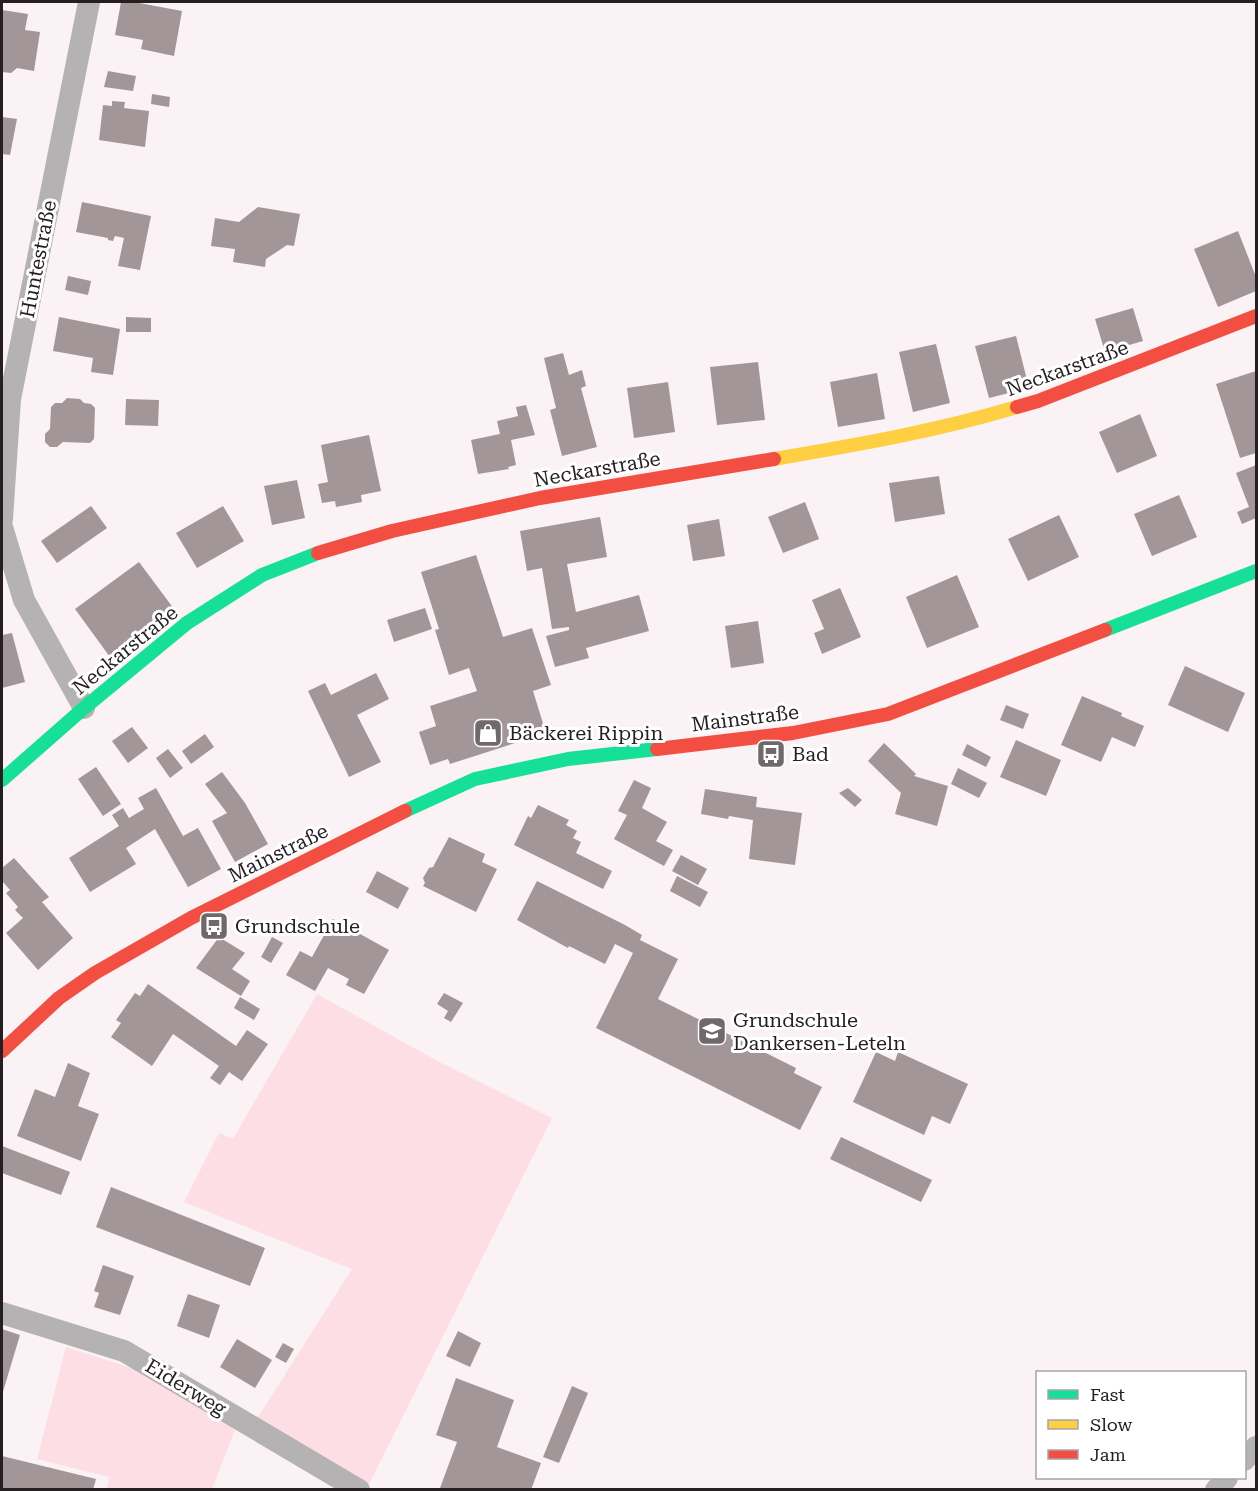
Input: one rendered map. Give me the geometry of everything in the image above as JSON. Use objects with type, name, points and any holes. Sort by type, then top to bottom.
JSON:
[{"type":"street","name":"Huntestraße","points":[[2,519],[10,399],[89,2]]},
{"type":"street","name":"Neckarstraße","points":[[2,780],[84,708],[187,623],[262,575],[325,550],[392,531],[540,498],[886,440],[962,424],[1038,401],[1257,316]]},
{"type":"street","points":[[2,527],[24,600],[84,708]]},
{"type":"street","name":"Mainstraße","points":[[2,1051],[59,998],[124,956],[211,908],[475,779],[568,759],[792,733],[888,714],[1257,571]]},
{"type":"street","name":"Eiderweg","points":[[2,1313],[124,1351],[359,1490]]},
{"type":"street","points":[[1246,1459],[1257,1447]]},
{"type":"shaded area","points":[[317,994],[441,1063],[552,1118],[368,1486],[255,1422],[352,1269],[184,1202],[219,1133],[233,1139]]},
{"type":"shaded area","points":[[66,1347],[134,1369],[236,1427],[212,1489],[107,1489],[109,1477],[37,1459]]},
{"type":"building","points":[[121,2],[134,2],[182,11],[174,56],[141,49],[143,40],[115,35]]},
{"type":"building","points":[[2,10],[28,14],[25,30],[40,32],[34,71],[17,68],[11,73],[2,72]]},
{"type":"building","points":[[108,71],[136,76],[133,91],[104,87]]},
{"type":"building","points":[[152,94],[170,97],[169,107],[151,104]]},
{"type":"building","points":[[112,101],[125,102],[124,108],[149,111],[145,147],[99,140],[103,105],[112,106]]},
{"type":"building","points":[[2,117],[17,119],[10,155],[2,154]]},
{"type":"building","points":[[82,202],[151,216],[140,270],[118,266],[124,238],[115,236],[113,241],[76,232]]},
{"type":"building","points":[[258,207],[300,214],[294,246],[287,245],[266,259],[265,267],[233,262],[235,249],[211,246],[215,218],[239,222]]},
{"type":"building","points":[[1238,231],[1256,277],[1256,291],[1218,307],[1194,249]]},
{"type":"building","points":[[68,276],[91,281],[88,295],[65,290]]},
{"type":"building","points":[[1133,308],[1143,341],[1105,352],[1095,319]]},
{"type":"building","points":[[59,317],[120,329],[113,375],[91,372],[93,358],[53,351]]},
{"type":"building","points":[[126,317],[151,318],[151,332],[126,332]]},
{"type":"building","points":[[1016,336],[1029,388],[989,398],[975,346]]},
{"type":"building","points":[[936,344],[950,403],[913,412],[899,352]]},
{"type":"building","points":[[563,353],[569,375],[582,370],[586,386],[581,388],[597,447],[562,456],[550,410],[556,408],[544,358]]},
{"type":"building","points":[[758,362],[765,420],[717,425],[710,367]]},
{"type":"building","points":[[1256,371],[1256,453],[1240,458],[1216,384]]},
{"type":"building","points":[[877,373],[885,419],[838,427],[830,382]]},
{"type":"building","points":[[668,382],[675,432],[634,438],[627,388]]},
{"type":"building","points":[[67,398],[80,399],[95,408],[94,439],[90,443],[63,442],[57,447],[50,447],[45,442],[45,434],[50,429],[51,407],[55,403],[62,403]]},
{"type":"building","points":[[126,399],[159,400],[158,426],[125,425]]},
{"type":"building","points":[[526,405],[535,435],[511,440],[516,465],[508,467],[509,469],[478,474],[471,440],[500,434],[497,421],[518,416],[516,407]]},
{"type":"building","points":[[1140,414],[1157,456],[1117,473],[1099,432]]},
{"type":"building","points":[[369,435],[381,491],[361,495],[362,502],[336,507],[335,501],[322,503],[318,484],[328,482],[321,445]]},
{"type":"building","points":[[1256,465],[1256,518],[1242,524],[1237,512],[1249,507],[1236,473]]},
{"type":"building","points":[[939,476],[945,514],[895,522],[889,483]]},
{"type":"building","points":[[297,480],[305,518],[272,525],[264,486]]},
{"type":"building","points":[[1179,495],[1197,537],[1152,556],[1134,514]]},
{"type":"building","points":[[805,502],[819,539],[783,553],[768,517]]},
{"type":"building","points":[[91,506],[107,528],[57,563],[41,541]]},
{"type":"building","points":[[223,506],[244,541],[197,568],[176,533]]},
{"type":"building","points":[[1059,515],[1079,557],[1028,581],[1008,539]]},
{"type":"building","points":[[600,517],[607,557],[567,564],[576,612],[639,595],[649,631],[586,648],[589,658],[555,667],[546,636],[569,630],[569,627],[552,629],[542,568],[527,571],[520,531]]},
{"type":"building","points":[[719,519],[725,556],[693,561],[687,525]]},
{"type":"building","points":[[476,555],[503,637],[532,628],[551,685],[533,691],[546,733],[450,764],[448,759],[430,765],[419,732],[436,726],[430,706],[477,691],[469,668],[449,675],[435,630],[439,629],[421,572]]},
{"type":"building","points":[[139,562],[174,609],[110,657],[75,609]]},
{"type":"building","points":[[957,575],[979,627],[927,648],[906,597]]},
{"type":"building","points":[[840,588],[861,637],[822,654],[814,633],[824,629],[812,600]]},
{"type":"building","points":[[425,608],[432,629],[394,642],[387,620]]},
{"type":"building","points":[[758,621],[764,663],[731,668],[725,626]]},
{"type":"building","points":[[12,633],[25,682],[2,688],[2,635]]},
{"type":"building","points":[[1185,666],[1245,693],[1228,732],[1168,705]]},
{"type":"building","points":[[376,673],[389,699],[357,715],[381,762],[349,777],[308,691],[325,683],[331,695]]},
{"type":"building","points":[[1082,696],[1122,713],[1121,716],[1144,726],[1135,747],[1112,737],[1101,762],[1061,745]]},
{"type":"building","points":[[1006,705],[1029,714],[1023,729],[1000,720]]},
{"type":"building","points":[[132,727],[148,748],[128,763],[112,741]]},
{"type":"building","points":[[205,734],[214,747],[191,764],[182,751]]},
{"type":"building","points":[[1016,740],[1061,760],[1046,796],[1000,777]]},
{"type":"building","points":[[884,743],[916,774],[914,776],[948,786],[937,826],[895,814],[901,793],[868,761]]},
{"type":"building","points":[[967,744],[991,757],[986,767],[962,755]]},
{"type":"building","points":[[168,749],[183,768],[170,778],[156,758]]},
{"type":"building","points":[[96,767],[121,804],[103,816],[78,779]]},
{"type":"building","points":[[958,768],[987,783],[979,798],[951,784]]},
{"type":"building","points":[[222,772],[245,803],[268,844],[235,862],[212,821],[227,813],[205,784]]},
{"type":"building","points":[[634,780],[651,788],[642,808],[667,822],[656,841],[673,850],[664,866],[614,839],[627,815],[618,811]]},
{"type":"building","points":[[156,788],[183,836],[198,828],[221,869],[188,887],[155,829],[126,848],[136,864],[90,892],[69,858],[119,826],[112,815],[123,808],[129,818],[144,809],[138,798]]},
{"type":"building","points":[[848,788],[862,800],[855,807],[839,793]]},
{"type":"building","points":[[705,789],[757,797],[756,807],[802,813],[795,865],[749,859],[753,820],[729,816],[728,819],[701,814]]},
{"type":"building","points":[[538,805],[569,820],[566,825],[577,831],[573,838],[581,842],[576,853],[612,871],[603,889],[514,845],[528,816],[531,818]]},
{"type":"building","points":[[449,837],[485,854],[482,862],[497,869],[476,912],[423,886],[425,883],[423,878],[429,868],[433,867]]},
{"type":"building","points":[[681,855],[707,869],[698,885],[672,871]]},
{"type":"building","points":[[14,858],[49,897],[42,902],[73,938],[38,970],[6,933],[23,918],[15,910],[18,907],[6,893],[10,890],[2,881],[2,868]]},
{"type":"building","points":[[377,871],[409,888],[398,909],[366,892]]},
{"type":"building","points":[[677,876],[708,892],[700,907],[670,891]]},
{"type":"building","points":[[537,881],[625,925],[642,935],[640,940],[678,959],[658,999],[796,1068],[794,1073],[822,1087],[800,1130],[596,1028],[633,953],[615,944],[605,964],[569,946],[568,948],[517,920]]},
{"type":"building","points":[[333,919],[389,950],[364,994],[346,985],[349,979],[328,968],[315,991],[286,975],[300,951],[312,957]]},
{"type":"building","points":[[219,937],[245,953],[232,969],[250,981],[241,996],[196,968]]},
{"type":"building","points":[[272,937],[283,943],[271,963],[261,957]]},
{"type":"building","points":[[148,984],[236,1046],[247,1030],[268,1044],[242,1081],[229,1072],[220,1085],[210,1078],[219,1066],[173,1034],[152,1066],[111,1037],[121,1023],[116,1020],[135,993],[140,996]]},
{"type":"building","points":[[444,993],[463,1003],[451,1022],[444,1018],[448,1011],[437,1004]]},
{"type":"building","points":[[240,997],[260,1009],[254,1020],[234,1008]]},
{"type":"building","points":[[876,1052],[895,1061],[898,1052],[968,1084],[950,1124],[932,1116],[924,1135],[853,1102]]},
{"type":"building","points":[[68,1063],[90,1073],[78,1106],[99,1114],[81,1161],[17,1136],[35,1089],[55,1097]]},
{"type":"building","points":[[841,1137],[932,1180],[921,1202],[830,1159]]},
{"type":"building","points":[[2,1146],[70,1172],[61,1195],[2,1173]]},
{"type":"building","points":[[111,1187],[265,1248],[250,1286],[96,1227]]},
{"type":"building","points":[[103,1265],[134,1276],[120,1315],[94,1307],[99,1293],[94,1291]]},
{"type":"building","points":[[188,1294],[220,1305],[209,1338],[177,1326]]},
{"type":"building","points":[[2,1329],[20,1335],[2,1395]]},
{"type":"building","points":[[458,1331],[481,1343],[470,1367],[446,1356]]},
{"type":"building","points":[[237,1339],[272,1360],[255,1388],[220,1367]]},
{"type":"building","points":[[283,1343],[294,1349],[286,1363],[275,1357]]},
{"type":"building","points":[[456,1378],[514,1400],[497,1447],[541,1463],[531,1490],[440,1488],[457,1442],[436,1435]]},
{"type":"building","points":[[572,1386],[588,1393],[559,1463],[543,1457]]},
{"type":"building","points":[[2,1456],[96,1479],[93,1490],[2,1490]]},
{"type":"traffic: fast","points":[[2,780],[84,708],[187,623],[262,575],[318,553]]},
{"type":"traffic: fast","points":[[1105,630],[1256,571]]},
{"type":"traffic: fast","points":[[405,811],[475,779],[568,759],[657,749]]},
{"type":"traffic: slow","points":[[774,459],[927,430],[1017,407]]},
{"type":"traffic: jam","points":[[1017,407],[1038,401],[1256,316]]},
{"type":"traffic: jam","points":[[318,553],[392,531],[540,498],[774,459]]},
{"type":"traffic: jam","points":[[657,749],[793,733],[888,714],[1105,630]]},
{"type":"traffic: jam","points":[[2,1051],[59,998],[95,973],[191,918],[405,811]]},
{"type":"place","name":"Bäckerei Rippin","points":[[488,733]]},
{"type":"place","name":"Bad","points":[[771,754]]},
{"type":"place","name":"Grundschule","points":[[214,926]]},
{"type":"place","name":"Grundschule Dankersen-Leteln","points":[[712,1031]]}]
